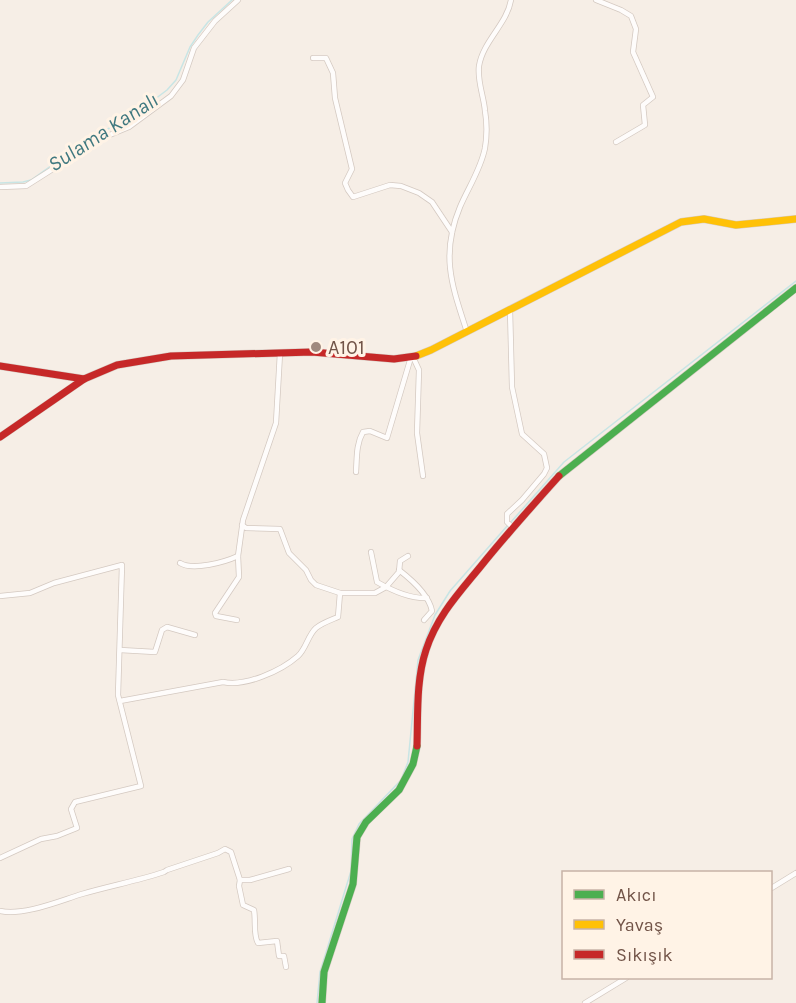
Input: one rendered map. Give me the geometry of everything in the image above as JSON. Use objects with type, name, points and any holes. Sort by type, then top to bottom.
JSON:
[{"type":"street","points":[[0,187],[26,186],[100,139],[129,128],[171,96],[183,80],[194,48],[215,21],[238,0]]},
{"type":"street","points":[[467,332],[448,265],[452,232],[459,209],[485,149],[485,111],[479,66],[511,0]]},
{"type":"street","points":[[596,0],[631,16],[636,29],[633,52],[653,97],[643,105],[645,125],[616,142]]},
{"type":"street","points":[[314,58],[326,58],[333,73],[335,98],[352,169],[345,183],[353,197],[390,185],[401,186],[419,193],[432,202],[452,232]]},
{"type":"street","points":[[0,437],[84,379],[117,365],[171,356],[312,352],[394,359],[412,357],[467,332],[681,222],[704,219],[736,225],[796,219]]},
{"type":"street","points":[[322,1003],[324,972],[353,884],[357,837],[366,822],[399,790],[413,764],[417,746],[420,677],[425,652],[444,610],[510,525],[560,475],[796,288]]},
{"type":"street","points":[[510,310],[512,387],[522,434],[544,454],[547,468],[522,500],[507,514],[510,525]]},
{"type":"street","points":[[237,620],[216,616],[215,613],[239,577],[238,556],[242,525],[276,423],[280,353]]},
{"type":"street","points":[[356,472],[357,450],[363,432],[370,431],[387,438],[412,357]]},
{"type":"street","points":[[412,357],[419,370],[417,433],[423,476]]},
{"type":"street","points":[[0,366],[84,379]]},
{"type":"street","points":[[242,525],[246,528],[280,529],[289,553],[306,570],[311,580],[316,585],[340,593],[375,593],[386,587],[399,570],[400,561],[408,556]]},
{"type":"street","points":[[371,552],[377,582],[419,598],[427,598]]},
{"type":"street","points":[[180,563],[192,567],[225,562],[238,556]]},
{"type":"street","points":[[0,596],[30,592],[54,583],[122,566],[118,684],[141,786],[75,802],[71,809],[77,828],[57,836],[41,839],[0,858]]},
{"type":"street","points":[[399,570],[431,605],[432,611],[424,620]]},
{"type":"street","points":[[120,701],[223,682],[233,684],[260,678],[297,656],[316,628],[338,617],[340,593]]},
{"type":"street","points":[[120,650],[155,652],[162,630],[167,627],[195,635]]},
{"type":"street","points":[[0,911],[30,909],[65,900],[164,872],[225,849],[231,852],[240,880],[243,905],[254,910],[255,938],[258,943],[277,941],[279,956],[284,956],[286,967]]},
{"type":"street","points":[[240,880],[250,880],[289,869]]},
{"type":"street","points":[[772,888],[796,873]]},
{"type":"street","points":[[585,1003],[624,979]]},
{"type":"waterway","name":"Sulama Kanalı","points":[[0,183],[31,180],[96,134],[126,121],[167,90],[176,80],[190,47],[198,35],[208,22],[232,0]]},
{"type":"waterway","points":[[511,522],[564,462],[796,281]]},
{"type":"waterway","points":[[317,1003],[320,972],[351,871],[352,839],[359,824],[401,780],[408,762],[418,660],[435,615],[450,591],[508,525]]},
{"type":"traffic: fast","points":[[559,476],[796,288]]},
{"type":"traffic: fast","points":[[322,1003],[324,972],[353,884],[357,837],[366,822],[399,790],[413,764],[417,746]]},
{"type":"traffic: slow","points":[[416,356],[681,222],[704,219],[736,225],[796,219]]},
{"type":"traffic: jam","points":[[0,437],[84,379],[117,365],[171,356],[312,352],[394,359],[416,356]]},
{"type":"traffic: jam","points":[[0,366],[84,379]]},
{"type":"traffic: jam","points":[[417,746],[421,673],[426,650],[436,626],[449,605],[559,476]]},
{"type":"place","name":"A101","points":[[316,347]]}]
